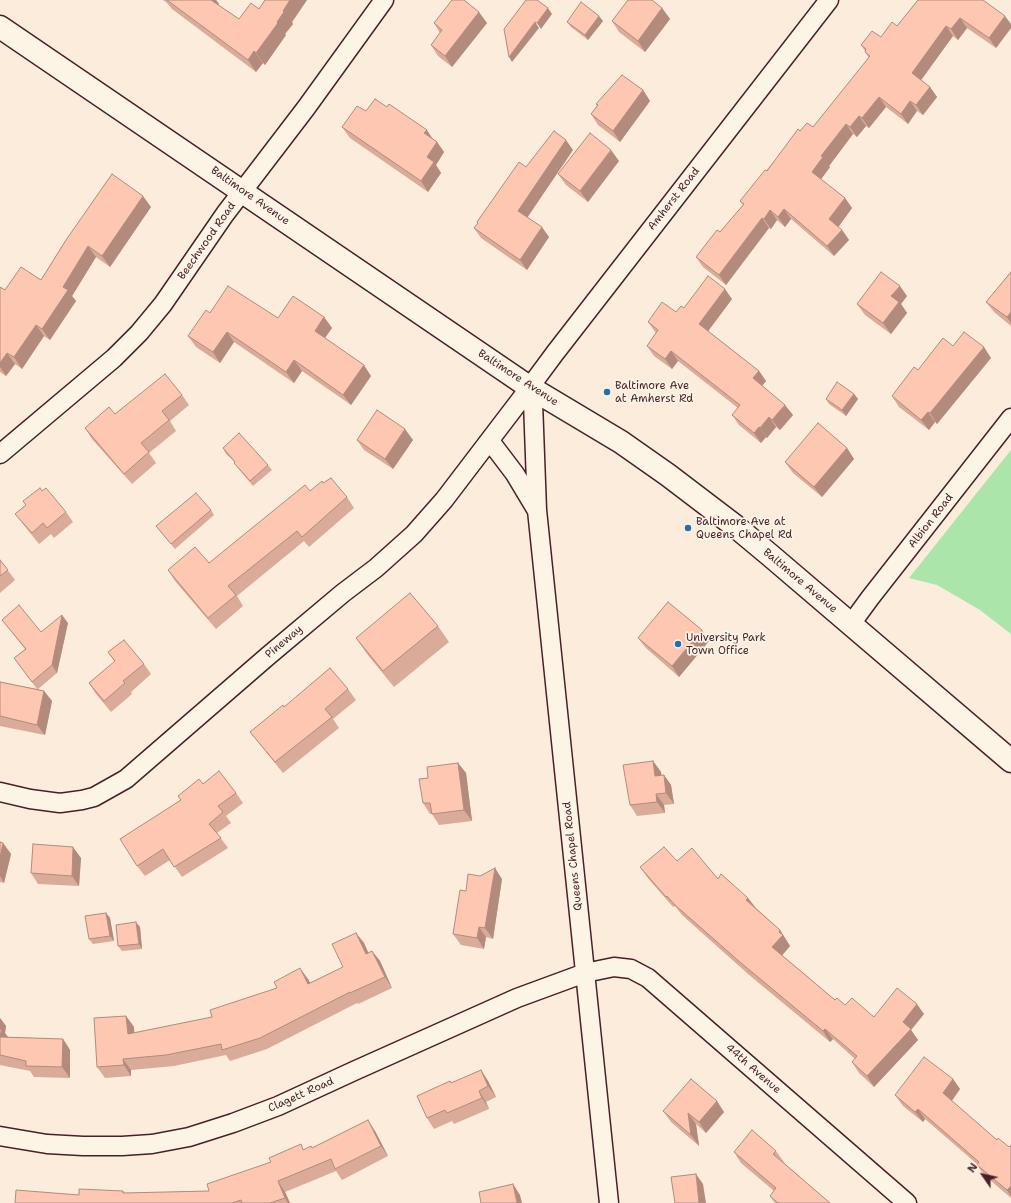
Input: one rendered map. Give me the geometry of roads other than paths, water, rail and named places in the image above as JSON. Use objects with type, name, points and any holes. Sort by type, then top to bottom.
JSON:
[{"type":"main road","name":"Baltimore Avenue","points":[[0,27],[242,191],[525,393],[621,442],[668,475],[735,526],[1011,761]]},
{"type":"street","name":"Beechwood Road","points":[[2,449],[114,358],[139,333],[163,304],[225,214],[306,108],[384,0]]},
{"type":"street","name":"Amherst Road","points":[[525,393],[829,0]]},
{"type":"street","name":"Pineway","points":[[0,792],[30,799],[60,803],[94,797],[126,779],[268,656],[343,593],[376,568],[414,534],[444,500],[525,393]]},
{"type":"street","name":"Queens Chapel Road","points":[[525,393],[533,402],[536,510],[609,1203]]},
{"type":"street","name":"Albion Road","points":[[851,624],[1011,418]]},
{"type":"street","name":"Queens Chapel Road","points":[[490,441],[515,474],[536,510]]},
{"type":"street","name":"44th Avenue","points":[[585,973],[614,967],[631,969],[648,978],[907,1203]]},
{"type":"street","name":"Clagett Road","points":[[0,1136],[47,1144],[83,1146],[152,1144],[189,1137],[278,1106],[517,998],[585,973]]},
{"type":"place","name":"Baltimore Ave at Amherst Rd","points":[[607,392]]},
{"type":"place","name":"Baltimore Ave at Queens Chapel Rd","points":[[688,528]]},
{"type":"place","name":"University Park Town Office","points":[[678,644]]}]
